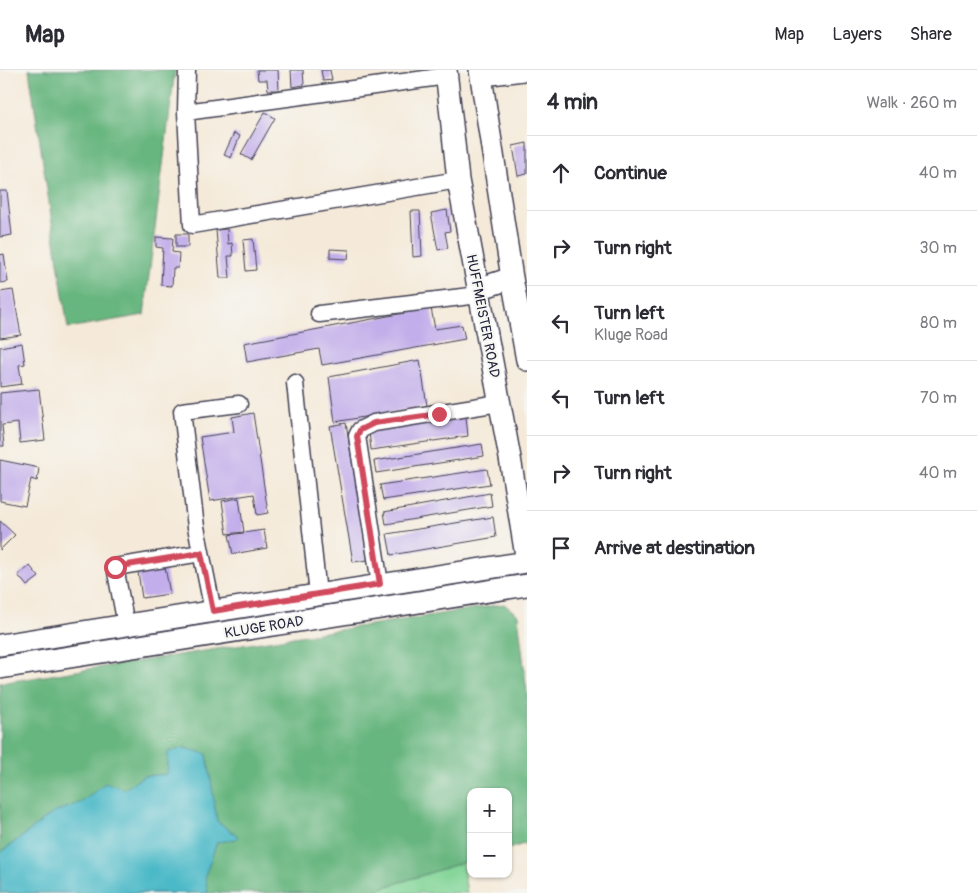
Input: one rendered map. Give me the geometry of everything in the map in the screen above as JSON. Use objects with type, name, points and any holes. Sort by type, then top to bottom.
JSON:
[{"type":"main road","points":[[446,73],[480,74],[519,277],[527,360]]},
{"type":"main road","name":"HUFFMEISTER ROAD","points":[[446,73],[458,180],[500,404],[527,562]]},
{"type":"main road","points":[[478,292],[519,277]]},
{"type":"main road","name":"KLUGE ROAD","points":[[0,645],[527,562]]},
{"type":"main road","name":"KLUGE ROAD","points":[[0,668],[527,585]]},
{"type":"main road","points":[[126,625],[129,648]]},
{"type":"lane","points":[[187,70],[186,112],[192,224],[458,180]]},
{"type":"lane","points":[[480,74],[527,72]]},
{"type":"lane","points":[[186,112],[446,73]]},
{"type":"lane","points":[[319,314],[478,292]]},
{"type":"lane","points":[[296,383],[318,594]]},
{"type":"lane","points":[[213,611],[196,527],[182,411],[239,404]]},
{"type":"lane","points":[[380,584],[357,436],[360,430],[374,423],[500,404]]},
{"type":"lane","points":[[126,625],[115,567],[201,553]]},
{"type":"green space","points":[[29,70],[175,70],[144,315],[68,328]]},
{"type":"green space","points":[[504,604],[518,615],[527,693],[527,843],[512,848],[512,788],[467,788],[467,861],[366,893],[0,893],[0,683]]},
{"type":"green space","points":[[462,862],[467,893],[366,893]]},
{"type":"water","points":[[185,748],[207,754],[217,821],[238,836],[235,840],[217,842],[205,876],[208,893],[0,893],[0,853],[53,813],[82,802],[105,783],[125,789],[143,776],[167,774],[168,752]]},
{"type":"building","points":[[257,70],[278,70],[279,90],[268,90],[267,80],[258,80]]},
{"type":"building","points":[[291,70],[303,70],[304,85],[292,87]]},
{"type":"building","points":[[321,70],[330,70],[332,80],[323,81]]},
{"type":"building","points":[[265,112],[275,118],[251,160],[241,154]]},
{"type":"building","points":[[234,133],[240,136],[231,158],[224,155]]},
{"type":"building","points":[[527,143],[527,174],[518,176],[513,146]]},
{"type":"building","points":[[0,191],[7,191],[12,235],[0,237]]},
{"type":"building","points":[[447,210],[450,231],[445,232],[448,248],[438,250],[431,213]]},
{"type":"building","points":[[411,211],[420,211],[422,256],[413,257]]},
{"type":"building","points":[[227,229],[228,244],[232,243],[233,256],[228,256],[230,278],[220,278],[216,230]]},
{"type":"building","points":[[176,234],[188,234],[188,247],[176,247]]},
{"type":"building","points":[[156,237],[173,238],[172,252],[179,253],[178,268],[173,268],[172,286],[161,285],[163,248],[156,247]]},
{"type":"building","points":[[253,239],[256,270],[246,271],[243,240]]},
{"type":"building","points":[[330,249],[349,250],[348,259],[330,258]]},
{"type":"building","points":[[4,254],[8,282],[0,283],[0,255]]},
{"type":"building","points":[[13,290],[21,335],[0,338],[0,292]]},
{"type":"building","points":[[431,308],[435,329],[462,325],[465,339],[322,365],[319,349],[247,362],[244,343]]},
{"type":"building","points":[[22,343],[25,364],[19,365],[22,384],[0,387],[0,347]]},
{"type":"building","points":[[420,360],[427,406],[335,422],[329,377]]},
{"type":"building","points":[[39,389],[45,440],[20,443],[18,423],[2,425],[4,446],[0,446],[0,393]]},
{"type":"building","points":[[253,413],[268,513],[257,515],[254,494],[210,501],[200,437],[234,432],[232,417]]},
{"type":"building","points":[[466,417],[468,436],[371,450],[369,431]]},
{"type":"building","points":[[346,423],[368,560],[353,562],[330,426]]},
{"type":"building","points":[[482,444],[484,456],[376,473],[374,461]]},
{"type":"building","points":[[0,460],[39,468],[37,481],[31,479],[25,506],[0,501]]},
{"type":"building","points":[[487,469],[490,484],[383,500],[380,485]]},
{"type":"building","points":[[490,493],[492,506],[386,524],[384,512]]},
{"type":"building","points":[[239,498],[244,532],[227,534],[222,501]]},
{"type":"building","points":[[493,517],[496,537],[391,555],[387,534]]},
{"type":"building","points":[[0,521],[15,535],[0,550]]},
{"type":"building","points":[[264,530],[267,548],[233,554],[229,535]]},
{"type":"building","points":[[30,566],[39,577],[27,586],[18,575]]},
{"type":"building","points":[[165,567],[170,594],[142,598],[138,572]]},
{"type":"route","points":[[115,567],[201,553],[213,611],[380,584],[357,436],[360,430],[374,423],[439,414]]}]
